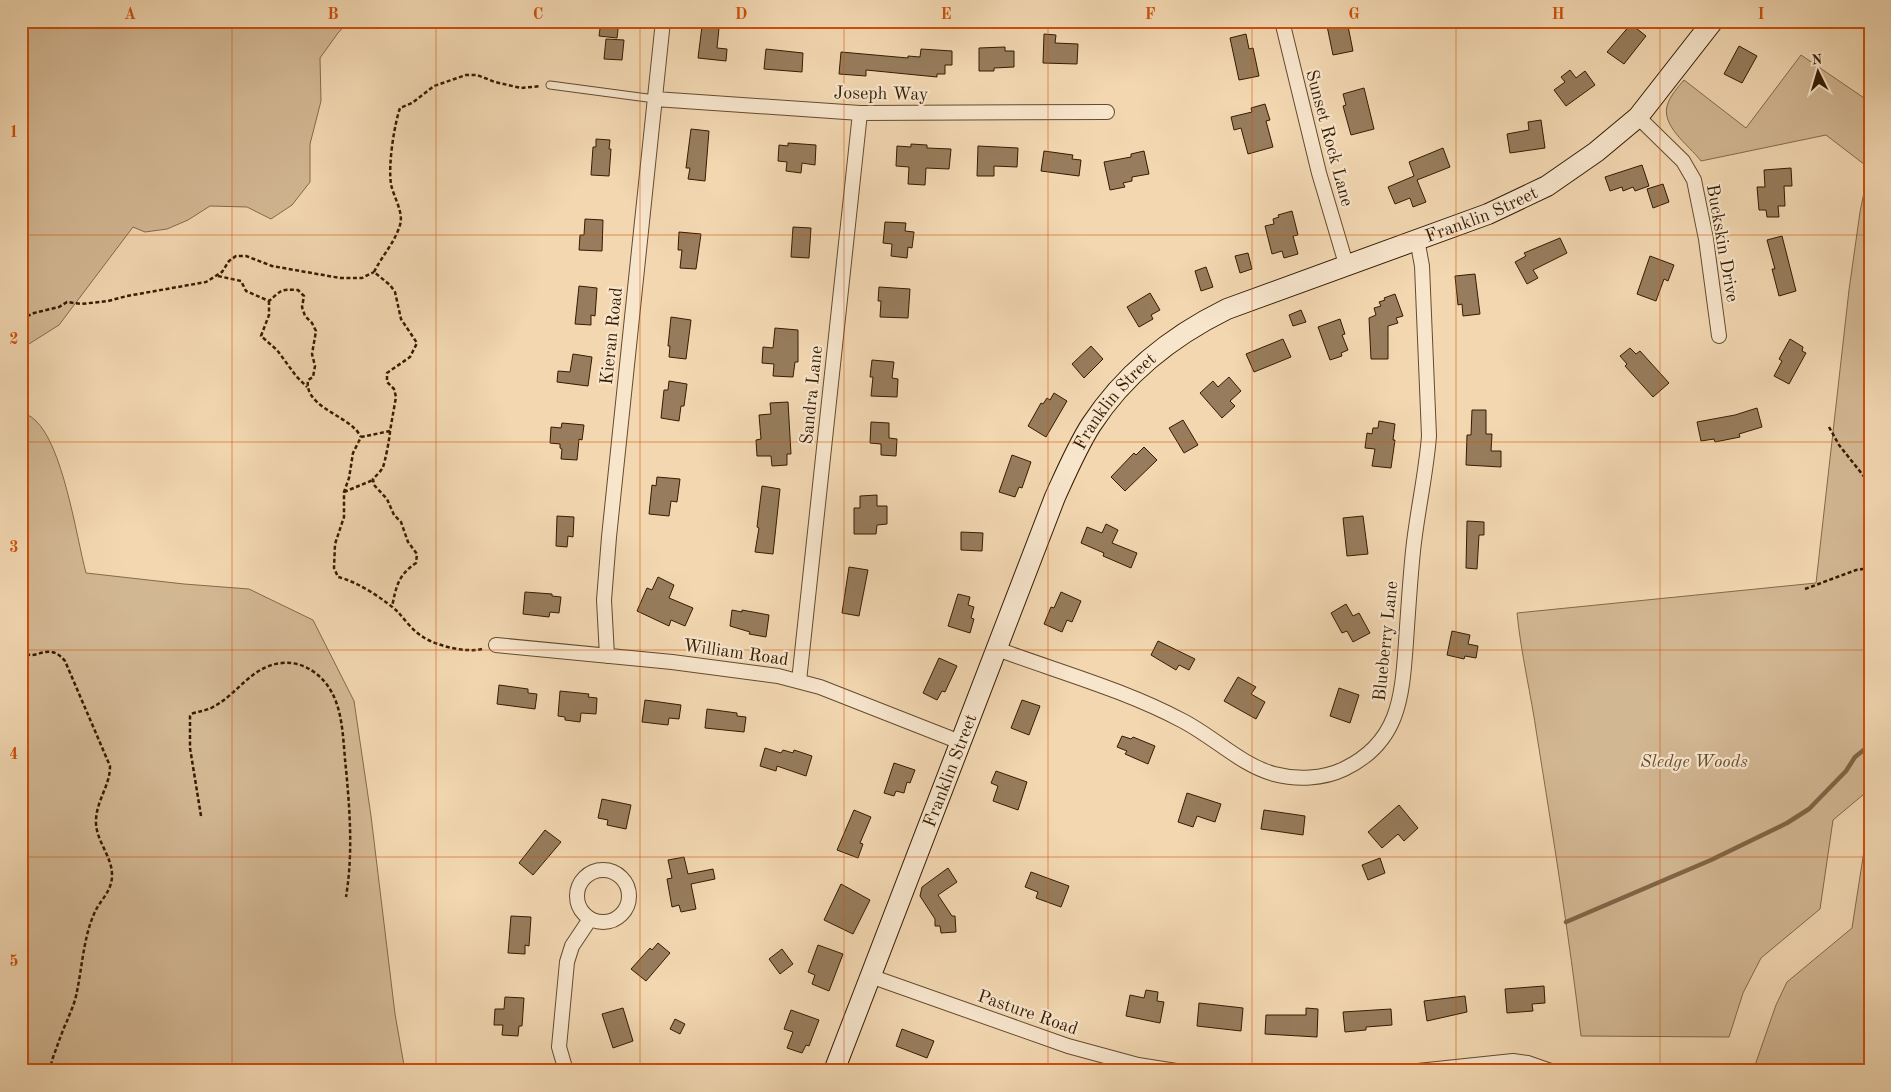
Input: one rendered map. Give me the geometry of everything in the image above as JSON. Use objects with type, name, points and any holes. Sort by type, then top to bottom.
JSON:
[{"type":"main road","name":"Franklin Street","points":[[834,1071],[1055,497],[1092,424],[1117,391],[1148,359],[1167,344],[1205,320],[1245,302],[1502,208],[1547,186],[1589,158],[1638,117],[1713,21]]},
{"type":"street","name":"Kieran Road","points":[[607,656],[604,600],[609,537],[663,21]]},
{"type":"street","name":"Sunset Rock Lane","points":[[1282,21],[1319,173],[1346,264]]},
{"type":"street","name":"Joseph Way","points":[[655,98],[860,113],[1107,112]]},
{"type":"street","name":"Sandra Lane","points":[[799,680],[860,113]]},
{"type":"street","name":"Buckskin Drive","points":[[1638,117],[1683,161],[1694,180],[1706,239],[1719,336]]},
{"type":"street","name":"Blueberry Lane","points":[[997,649],[1149,705],[1189,724],[1247,762],[1272,774],[1299,778],[1327,775],[1353,765],[1375,748],[1391,725],[1400,699],[1413,550],[1428,458],[1429,436],[1423,284],[1417,239]]},
{"type":"street","name":"William Road","points":[[496,645],[714,667],[799,680],[960,742]]},
{"type":"street","points":[[566,1071],[559,1047],[566,968],[572,946],[590,919]]},
{"type":"street","name":"Pasture Road","points":[[870,976],[1068,1046],[1138,1065],[1176,1071]]},
{"type":"street","points":[[1418,1071],[1513,1061],[1528,1063],[1551,1071]]},
{"type":"lane","points":[[550,85],[655,98]]},
{"type":"path","points":[[21,320],[34,313],[59,307],[67,302],[81,304],[114,300],[206,282],[222,272],[229,261],[236,256],[246,256],[272,266],[340,278],[362,278],[374,272],[400,224],[401,216],[391,186],[390,174],[396,120],[400,108],[412,103],[434,86],[466,75],[476,75],[521,88],[550,85]]},
{"type":"path","points":[[344,492],[373,480],[384,466],[396,398],[394,389],[387,382],[387,373],[410,357],[417,343],[400,319],[395,292],[390,285],[374,272]]},
{"type":"path","points":[[217,276],[241,281],[246,291],[269,301]]},
{"type":"path","points":[[307,387],[308,380],[313,377],[315,366],[312,354],[316,331],[312,323],[305,316],[302,307],[304,296],[298,290],[285,289],[277,292],[269,301],[269,315],[261,336],[277,350],[296,376],[307,387],[309,393],[320,404],[354,428],[361,437]]},
{"type":"path","points":[[1829,427],[1839,445],[1852,459],[1864,479],[1870,484]]},
{"type":"path","points":[[361,437],[390,431]]},
{"type":"path","points":[[361,437],[353,453],[349,478],[344,492],[344,517],[335,544],[335,574],[347,578],[392,607],[422,636],[457,650],[477,650],[496,645]]},
{"type":"path","points":[[373,480],[374,485],[387,500],[394,515],[401,522],[408,542],[417,554],[416,563],[404,573],[397,583],[392,607]]},
{"type":"path","points":[[1806,589],[1856,570],[1870,568]]},
{"type":"path","points":[[21,650],[30,655],[53,651],[58,653],[65,661],[110,766],[107,786],[99,799],[96,822],[97,833],[110,858],[112,880],[107,894],[94,913],[79,974],[76,996],[52,1060],[50,1071]]},
{"type":"path","points":[[201,816],[190,748],[189,718],[191,714],[212,708],[243,681],[267,666],[292,662],[310,669],[322,679],[331,691],[339,712],[342,728],[351,836],[351,860],[346,897]]},
{"type":"green space","points":[[21,21],[349,21],[320,58],[321,101],[310,144],[310,182],[292,205],[271,219],[247,207],[210,206],[188,220],[167,229],[145,232],[133,227],[59,325],[21,349]]},
{"type":"green space","name":"Sledge Woods","points":[[1801,55],[1870,102],[1870,789],[1833,820],[1820,909],[1761,958],[1743,993],[1729,1037],[1581,1036],[1535,720],[1517,613],[1816,583],[1849,290],[1860,212],[1869,168],[1826,135],[1701,161],[1671,127],[1666,111],[1671,97],[1684,80],[1746,128]]},
{"type":"green space","points":[[21,412],[35,420],[45,432],[53,449],[61,469],[86,573],[249,589],[313,620],[354,701],[371,816],[395,1014],[405,1071],[21,1071]]},
{"type":"green space","points":[[1870,835],[1870,1071],[1753,1071],[1776,1005],[1787,982],[1852,928],[1866,838]]},
{"type":"building","points":[[601,21],[619,21],[617,38],[599,36]]},
{"type":"building","points":[[1326,21],[1347,21],[1353,51],[1333,55]]},
{"type":"building","points":[[1631,24],[1646,36],[1624,64],[1607,52]]},
{"type":"building","points":[[702,26],[719,28],[717,48],[727,49],[726,61],[698,58]]},
{"type":"building","points":[[1044,34],[1056,35],[1055,43],[1078,44],[1077,64],[1043,63]]},
{"type":"building","points":[[1246,34],[1249,49],[1253,48],[1259,76],[1239,80],[1230,38]]},
{"type":"building","points":[[606,39],[624,40],[622,60],[604,59]]},
{"type":"building","points":[[1739,46],[1757,56],[1742,83],[1724,74]]},
{"type":"building","points":[[1005,47],[1005,51],[1014,51],[1014,67],[994,68],[994,71],[979,71],[979,48]]},
{"type":"building","points":[[766,49],[803,53],[802,72],[764,69]]},
{"type":"building","points":[[921,49],[952,51],[952,65],[945,65],[945,74],[937,74],[937,77],[866,70],[866,76],[839,74],[841,52],[908,58],[908,56],[920,57]]},
{"type":"building","points":[[1570,70],[1576,78],[1585,71],[1595,85],[1566,106],[1554,90],[1565,82],[1561,77]]},
{"type":"building","points":[[1364,88],[1374,129],[1351,135],[1343,106],[1346,105],[1343,94]]},
{"type":"building","points":[[1265,104],[1270,120],[1266,121],[1273,147],[1248,154],[1241,128],[1234,130],[1231,117],[1252,112],[1251,108]]},
{"type":"building","points":[[1541,120],[1545,148],[1510,153],[1507,134],[1529,130],[1528,122]]},
{"type":"building","points":[[691,129],[709,131],[705,181],[688,179],[690,168],[686,168]]},
{"type":"building","points":[[596,139],[610,140],[609,176],[591,175],[593,147],[596,147]]},
{"type":"building","points":[[788,143],[816,145],[815,165],[802,163],[801,173],[786,171],[787,162],[778,161],[779,145],[788,146]]},
{"type":"building","points":[[911,144],[927,145],[927,148],[951,149],[949,169],[926,168],[925,185],[908,184],[909,167],[896,166],[897,146],[911,147]]},
{"type":"building","points":[[978,146],[1018,148],[1017,167],[994,166],[994,176],[977,176]]},
{"type":"building","points":[[1443,148],[1450,167],[1417,180],[1426,202],[1413,207],[1410,198],[1395,204],[1388,187],[1414,176],[1409,162]]},
{"type":"building","points":[[1044,151],[1073,155],[1072,159],[1081,160],[1079,176],[1041,171]]},
{"type":"building","points":[[1144,151],[1149,174],[1132,177],[1132,181],[1123,183],[1125,187],[1110,190],[1104,162],[1131,157],[1131,154]]},
{"type":"building","points":[[1642,165],[1649,186],[1635,191],[1633,187],[1623,191],[1622,187],[1610,191],[1605,177]]},
{"type":"building","points":[[1791,168],[1792,186],[1784,186],[1785,206],[1778,206],[1779,217],[1767,217],[1766,210],[1759,210],[1757,187],[1765,187],[1764,170]]},
{"type":"building","points":[[1663,184],[1669,202],[1653,208],[1647,189]]},
{"type":"building","points":[[1292,211],[1298,235],[1293,236],[1298,254],[1284,258],[1282,251],[1272,254],[1265,226],[1274,224],[1273,219],[1279,217],[1278,215]]},
{"type":"building","points":[[585,219],[603,220],[602,251],[579,250],[580,235],[584,235]]},
{"type":"building","points":[[885,222],[906,223],[905,231],[914,232],[912,248],[908,247],[907,258],[891,256],[892,244],[883,243]]},
{"type":"building","points":[[793,227],[811,228],[809,258],[791,257]]},
{"type":"building","points":[[679,232],[701,234],[696,269],[680,268],[682,250],[678,250]]},
{"type":"building","points":[[1782,236],[1796,291],[1779,296],[1772,269],[1775,269],[1767,240]]},
{"type":"building","points":[[1560,238],[1567,253],[1533,270],[1538,278],[1527,284],[1515,262],[1526,256],[1524,253]]},
{"type":"building","points":[[1248,253],[1252,269],[1240,273],[1235,256]]},
{"type":"building","points":[[1650,256],[1674,265],[1668,281],[1664,279],[1656,301],[1637,294]]},
{"type":"building","points":[[1206,267],[1213,287],[1201,291],[1195,271]]},
{"type":"building","points":[[1475,274],[1480,314],[1463,316],[1462,304],[1458,305],[1455,276]]},
{"type":"building","points":[[579,286],[597,288],[595,316],[591,315],[591,325],[575,324]]},
{"type":"building","points":[[879,287],[910,289],[908,318],[880,317],[881,301],[878,301]]},
{"type":"building","points":[[1150,293],[1160,310],[1151,315],[1153,319],[1139,327],[1127,307]]},
{"type":"building","points":[[1395,294],[1403,316],[1396,318],[1398,323],[1388,326],[1388,359],[1371,359],[1369,318],[1376,315],[1374,308],[1381,306],[1379,302]]},
{"type":"building","points":[[1301,310],[1306,322],[1293,326],[1289,315]]},
{"type":"building","points":[[671,317],[691,320],[686,359],[669,357],[670,346],[668,346]]},
{"type":"building","points":[[1340,319],[1345,334],[1342,335],[1348,350],[1341,353],[1342,356],[1330,360],[1318,327]]},
{"type":"building","points":[[775,328],[798,330],[798,362],[795,362],[793,377],[773,376],[774,364],[762,363],[763,347],[773,348]]},
{"type":"building","points":[[1283,339],[1291,357],[1254,372],[1246,354]]},
{"type":"building","points":[[1790,339],[1803,347],[1802,351],[1806,353],[1789,384],[1774,376],[1782,361],[1779,359]]},
{"type":"building","points":[[1091,346],[1103,359],[1084,378],[1072,364]]},
{"type":"building","points":[[1630,348],[1636,354],[1640,351],[1669,383],[1653,397],[1625,366],[1627,364],[1620,356]]},
{"type":"building","points":[[573,354],[592,357],[588,386],[557,382],[558,371],[570,372]]},
{"type":"building","points":[[872,360],[894,362],[892,378],[898,379],[897,397],[871,396],[873,377],[870,377]]},
{"type":"building","points":[[1229,377],[1241,391],[1230,401],[1235,406],[1222,418],[1200,393],[1213,381],[1218,387]]},
{"type":"building","points":[[669,381],[687,384],[684,406],[681,406],[679,421],[661,418],[664,390],[668,390]]},
{"type":"building","points":[[1054,393],[1067,401],[1046,437],[1028,426],[1041,403],[1043,404],[1047,398],[1050,400]]},
{"type":"building","points":[[788,402],[791,454],[787,454],[787,465],[772,466],[771,456],[757,456],[756,440],[761,439],[759,415],[771,414],[770,403]]},
{"type":"building","points":[[1757,408],[1762,427],[1739,434],[1740,437],[1715,442],[1714,439],[1701,441],[1697,422],[1735,415]]},
{"type":"building","points":[[1472,410],[1486,410],[1486,434],[1492,434],[1491,451],[1501,451],[1501,467],[1466,465],[1467,435],[1471,435]]},
{"type":"building","points":[[1183,420],[1198,445],[1184,453],[1169,428]]},
{"type":"building","points":[[1379,421],[1395,424],[1391,468],[1372,466],[1375,449],[1365,448],[1367,433],[1372,434],[1373,428],[1378,428]]},
{"type":"building","points":[[871,422],[889,423],[889,438],[897,439],[896,456],[881,455],[881,444],[870,443]]},
{"type":"building","points":[[562,423],[584,425],[582,440],[579,439],[577,460],[561,459],[562,449],[560,444],[550,443],[551,427],[561,428]]},
{"type":"building","points":[[1144,447],[1157,460],[1125,491],[1111,477],[1134,453],[1136,455]]},
{"type":"building","points":[[1012,455],[1031,462],[1022,488],[1019,487],[1015,497],[999,492]]},
{"type":"building","points":[[657,477],[680,479],[677,502],[671,501],[669,516],[649,514],[652,485],[656,486]]},
{"type":"building","points":[[762,486],[780,489],[773,554],[755,552]]},
{"type":"building","points":[[877,495],[877,506],[887,506],[887,524],[877,525],[876,534],[854,534],[854,508],[860,508],[860,496]]},
{"type":"building","points":[[557,516],[574,517],[573,537],[568,536],[567,547],[556,546]]},
{"type":"building","points":[[1363,516],[1368,554],[1347,556],[1343,518]]},
{"type":"building","points":[[1467,521],[1484,522],[1484,535],[1479,535],[1477,569],[1466,568]]},
{"type":"building","points":[[1106,524],[1118,530],[1112,543],[1137,553],[1131,568],[1103,556],[1104,553],[1081,543],[1087,527],[1102,533]]},
{"type":"building","points":[[961,532],[983,533],[982,551],[961,550]]},
{"type":"building","points":[[849,567],[868,570],[859,616],[842,613]]},
{"type":"building","points":[[658,577],[674,585],[669,598],[693,608],[685,626],[671,620],[669,626],[637,611],[647,588],[652,590]]},
{"type":"building","points":[[525,592],[552,594],[552,596],[561,597],[559,613],[550,612],[549,617],[523,614]]},
{"type":"building","points":[[1061,592],[1081,601],[1072,622],[1067,620],[1062,632],[1044,624],[1051,607],[1054,608]]},
{"type":"building","points":[[958,594],[970,597],[968,605],[974,607],[971,618],[974,619],[970,633],[948,626]]},
{"type":"building","points":[[1346,604],[1353,616],[1359,613],[1370,633],[1353,642],[1347,631],[1342,633],[1331,613]]},
{"type":"building","points":[[732,610],[769,615],[766,637],[749,634],[750,632],[730,626]]},
{"type":"building","points":[[1452,631],[1470,635],[1468,644],[1478,646],[1476,658],[1465,656],[1464,659],[1447,655]]},
{"type":"building","points":[[1158,641],[1195,659],[1189,670],[1179,665],[1176,670],[1151,655]]},
{"type":"building","points":[[939,658],[957,666],[945,692],[942,691],[937,700],[923,693]]},
{"type":"building","points":[[1238,677],[1256,687],[1251,694],[1265,702],[1256,719],[1224,701]]},
{"type":"building","points":[[499,685],[528,689],[528,693],[537,694],[535,709],[497,704]]},
{"type":"building","points":[[1339,688],[1359,695],[1350,723],[1330,716]]},
{"type":"building","points":[[560,691],[589,694],[588,697],[597,698],[596,714],[581,713],[580,722],[565,720],[565,717],[558,716]]},
{"type":"building","points":[[645,700],[681,705],[679,719],[669,718],[668,725],[642,722]]},
{"type":"building","points":[[1022,700],[1040,706],[1029,735],[1011,728]]},
{"type":"building","points":[[707,709],[737,713],[737,716],[746,717],[744,732],[705,728]]},
{"type":"building","points":[[1122,736],[1131,739],[1133,737],[1155,746],[1148,764],[1125,754],[1127,751],[1117,747]]},
{"type":"building","points":[[765,748],[781,753],[783,750],[793,753],[794,750],[812,756],[806,776],[777,766],[776,771],[760,766]]},
{"type":"building","points":[[894,763],[915,770],[910,783],[907,782],[904,793],[896,791],[894,796],[884,793]]},
{"type":"building","points":[[996,771],[1027,782],[1018,810],[993,801],[998,786],[991,783]]},
{"type":"building","points":[[1187,793],[1221,804],[1215,822],[1197,816],[1193,827],[1178,822]]},
{"type":"building","points":[[602,799],[631,805],[626,829],[607,825],[608,820],[598,818]]},
{"type":"building","points":[[1399,805],[1418,828],[1404,841],[1398,834],[1382,848],[1368,832]]},
{"type":"building","points":[[854,810],[871,817],[860,843],[863,844],[858,858],[837,850]]},
{"type":"building","points":[[1264,810],[1305,816],[1303,835],[1261,829]]},
{"type":"building","points":[[545,830],[561,842],[533,875],[519,863]]},
{"type":"building","points":[[684,857],[688,874],[713,869],[715,879],[691,884],[696,909],[681,912],[679,905],[672,907],[667,879],[672,878],[668,860]]},
{"type":"building","points":[[1380,858],[1385,873],[1368,880],[1362,865]]},
{"type":"building","points":[[948,868],[957,882],[938,895],[952,916],[955,916],[956,932],[941,933],[940,926],[935,926],[935,919],[920,896],[922,887]]},
{"type":"building","points":[[1031,872],[1069,886],[1061,907],[1036,898],[1038,892],[1025,887]]},
{"type":"building","points":[[841,884],[870,900],[853,934],[824,920]]},
{"type":"building","points":[[511,916],[531,917],[529,946],[525,945],[525,954],[508,953]]},
{"type":"building","points":[[658,943],[670,953],[646,981],[631,969],[650,948],[652,950]]},
{"type":"building","points":[[818,945],[843,954],[829,991],[812,984],[815,975],[808,972]]},
{"type":"building","points":[[782,949],[793,964],[780,974],[769,959]]},
{"type":"building","points":[[1544,986],[1545,1003],[1532,1004],[1533,1011],[1507,1013],[1505,989]]},
{"type":"building","points":[[1146,990],[1158,992],[1157,1001],[1164,1002],[1160,1023],[1126,1016],[1130,995],[1144,998]]},
{"type":"building","points":[[1465,996],[1467,1012],[1427,1021],[1424,1001]]},
{"type":"building","points":[[505,997],[524,998],[522,1026],[519,1026],[518,1036],[502,1035],[503,1025],[494,1025],[495,1009],[504,1009]]},
{"type":"building","points":[[1199,1003],[1243,1008],[1241,1031],[1197,1026]]},
{"type":"building","points":[[623,1008],[633,1041],[613,1048],[602,1014]]},
{"type":"building","points":[[1306,1008],[1318,1009],[1317,1037],[1265,1034],[1266,1015],[1306,1015]]},
{"type":"building","points":[[1391,1009],[1392,1025],[1366,1027],[1366,1030],[1345,1032],[1343,1012]]},
{"type":"building","points":[[791,1010],[819,1020],[809,1046],[806,1045],[802,1053],[787,1048],[793,1032],[784,1029]]},
{"type":"building","points":[[675,1019],[685,1024],[680,1034],[670,1029]]},
{"type":"building","points":[[902,1029],[934,1041],[927,1058],[896,1046]]},
{"type":"waterway","points":[[1566,922],[1711,860],[1787,823],[1809,809],[1846,771],[1855,757],[1870,745]]}]
